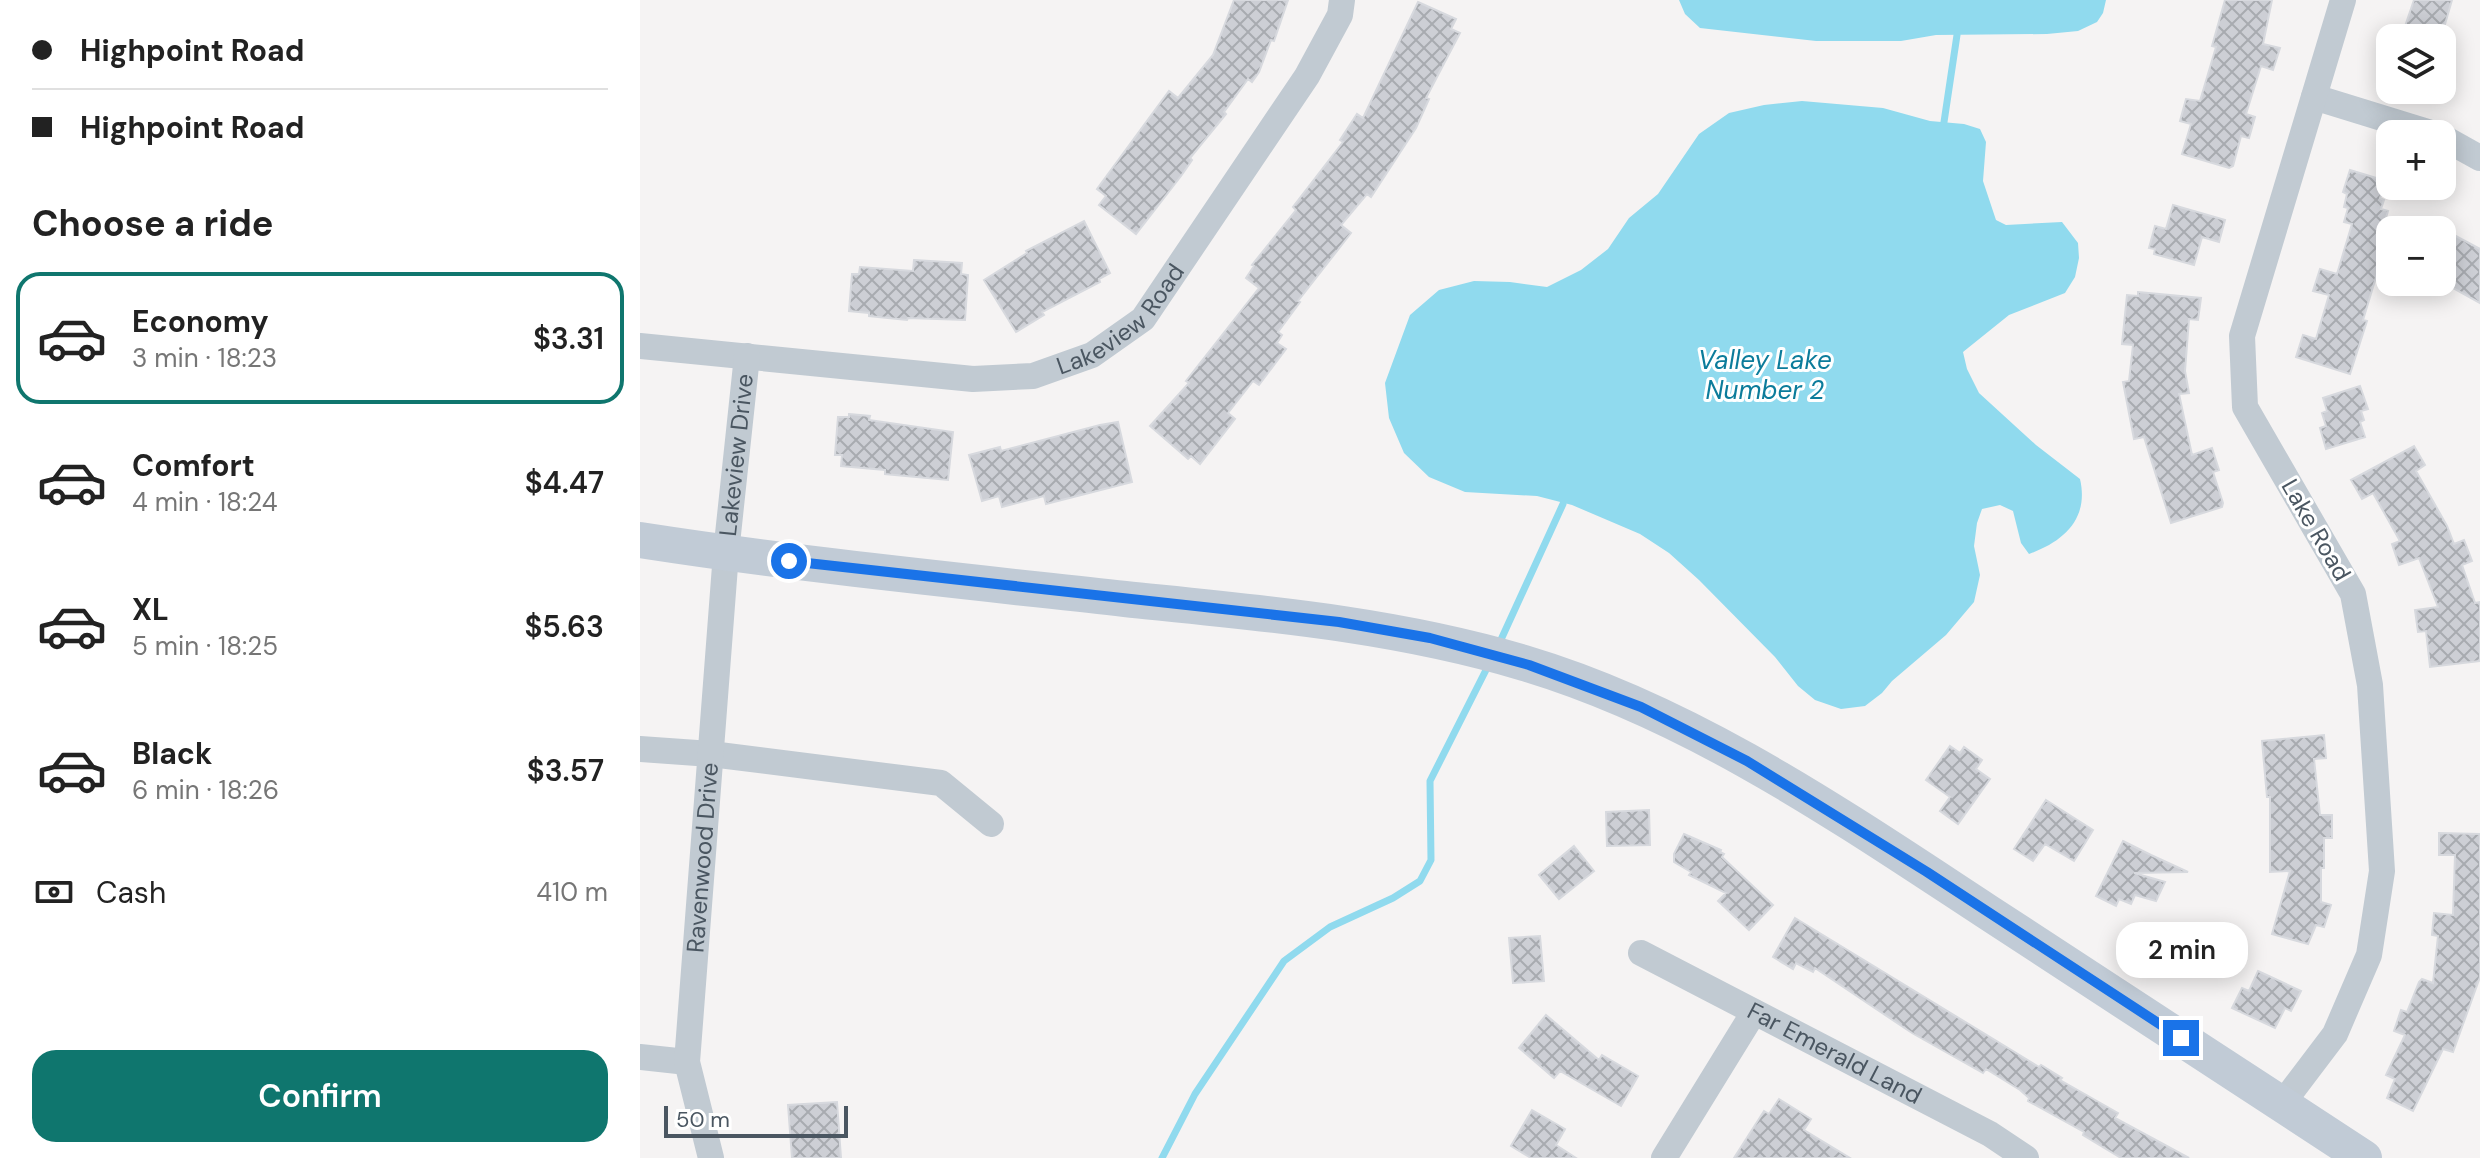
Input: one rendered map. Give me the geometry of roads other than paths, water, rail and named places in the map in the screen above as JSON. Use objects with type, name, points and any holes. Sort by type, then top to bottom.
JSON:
[{"type":"street","name":"Lakeview Road","points":[[640,346],[973,379],[1033,376],[1092,355],[1143,319],[1307,76],[1340,15],[1342,0]]},
{"type":"street","name":"Lake Road","points":[[2282,1104],[2335,1034],[2369,955],[2382,871],[2370,685],[2353,594],[2245,407],[2242,336],[2343,0]]},
{"type":"street","points":[[2314,97],[2389,120]]},
{"type":"street","points":[[2456,145],[2480,158]]},
{"type":"street","name":"Lakeview Drive","points":[[726,553],[747,356]]},
{"type":"street","points":[[640,540],[852,569],[1339,622],[1430,638],[1529,665],[1641,707],[1747,761],[1927,872],[2364,1158]]},
{"type":"street","name":"Ravenwood Drive","points":[[711,1158],[687,1062],[726,553]]},
{"type":"street","points":[[640,749],[711,754],[941,783],[991,824]]},
{"type":"street","name":"Far Emerald Land","points":[[1641,953],[1990,1134],[2026,1158]]},
{"type":"street","points":[[1664,1158],[1754,1012]]},
{"type":"street","points":[[640,1057],[687,1062]]},
{"type":"water","points":[[1679,0],[2106,0],[2097,22],[2078,31],[1936,35],[1901,41],[1816,41],[1700,28],[1685,14]]},
{"type":"water","name":"Valley Lake Number 2","points":[[1802,101],[1883,108],[1930,121],[1964,124],[1980,129],[1986,142],[1983,181],[1996,220],[2006,225],[2062,222],[2078,243],[2079,258],[2075,277],[2065,293],[2009,315],[1963,352],[1967,369],[1979,393],[2036,445],[2080,479],[2082,493],[2077,516],[2063,535],[2029,554],[2021,543],[2013,511],[2000,505],[1982,509],[1974,546],[1980,575],[1974,602],[1946,635],[1882,693],[1865,706],[1841,709],[1815,700],[1798,686],[1775,657],[1699,580],[1669,553],[1640,534],[1572,505],[1537,496],[1465,492],[1429,477],[1404,453],[1389,418],[1385,383],[1410,315],[1439,290],[1474,281],[1547,287],[1581,270],[1608,249],[1629,218],[1658,194],[1699,134],[1729,113]]},
{"type":"waterway","points":[[1944,122],[1957,35]]},
{"type":"waterway","points":[[1499,644],[1563,504]]},
{"type":"waterway","points":[[1162,1158],[1195,1094],[1284,961],[1330,927],[1393,898],[1420,881],[1431,860],[1430,781],[1488,666]]}]
